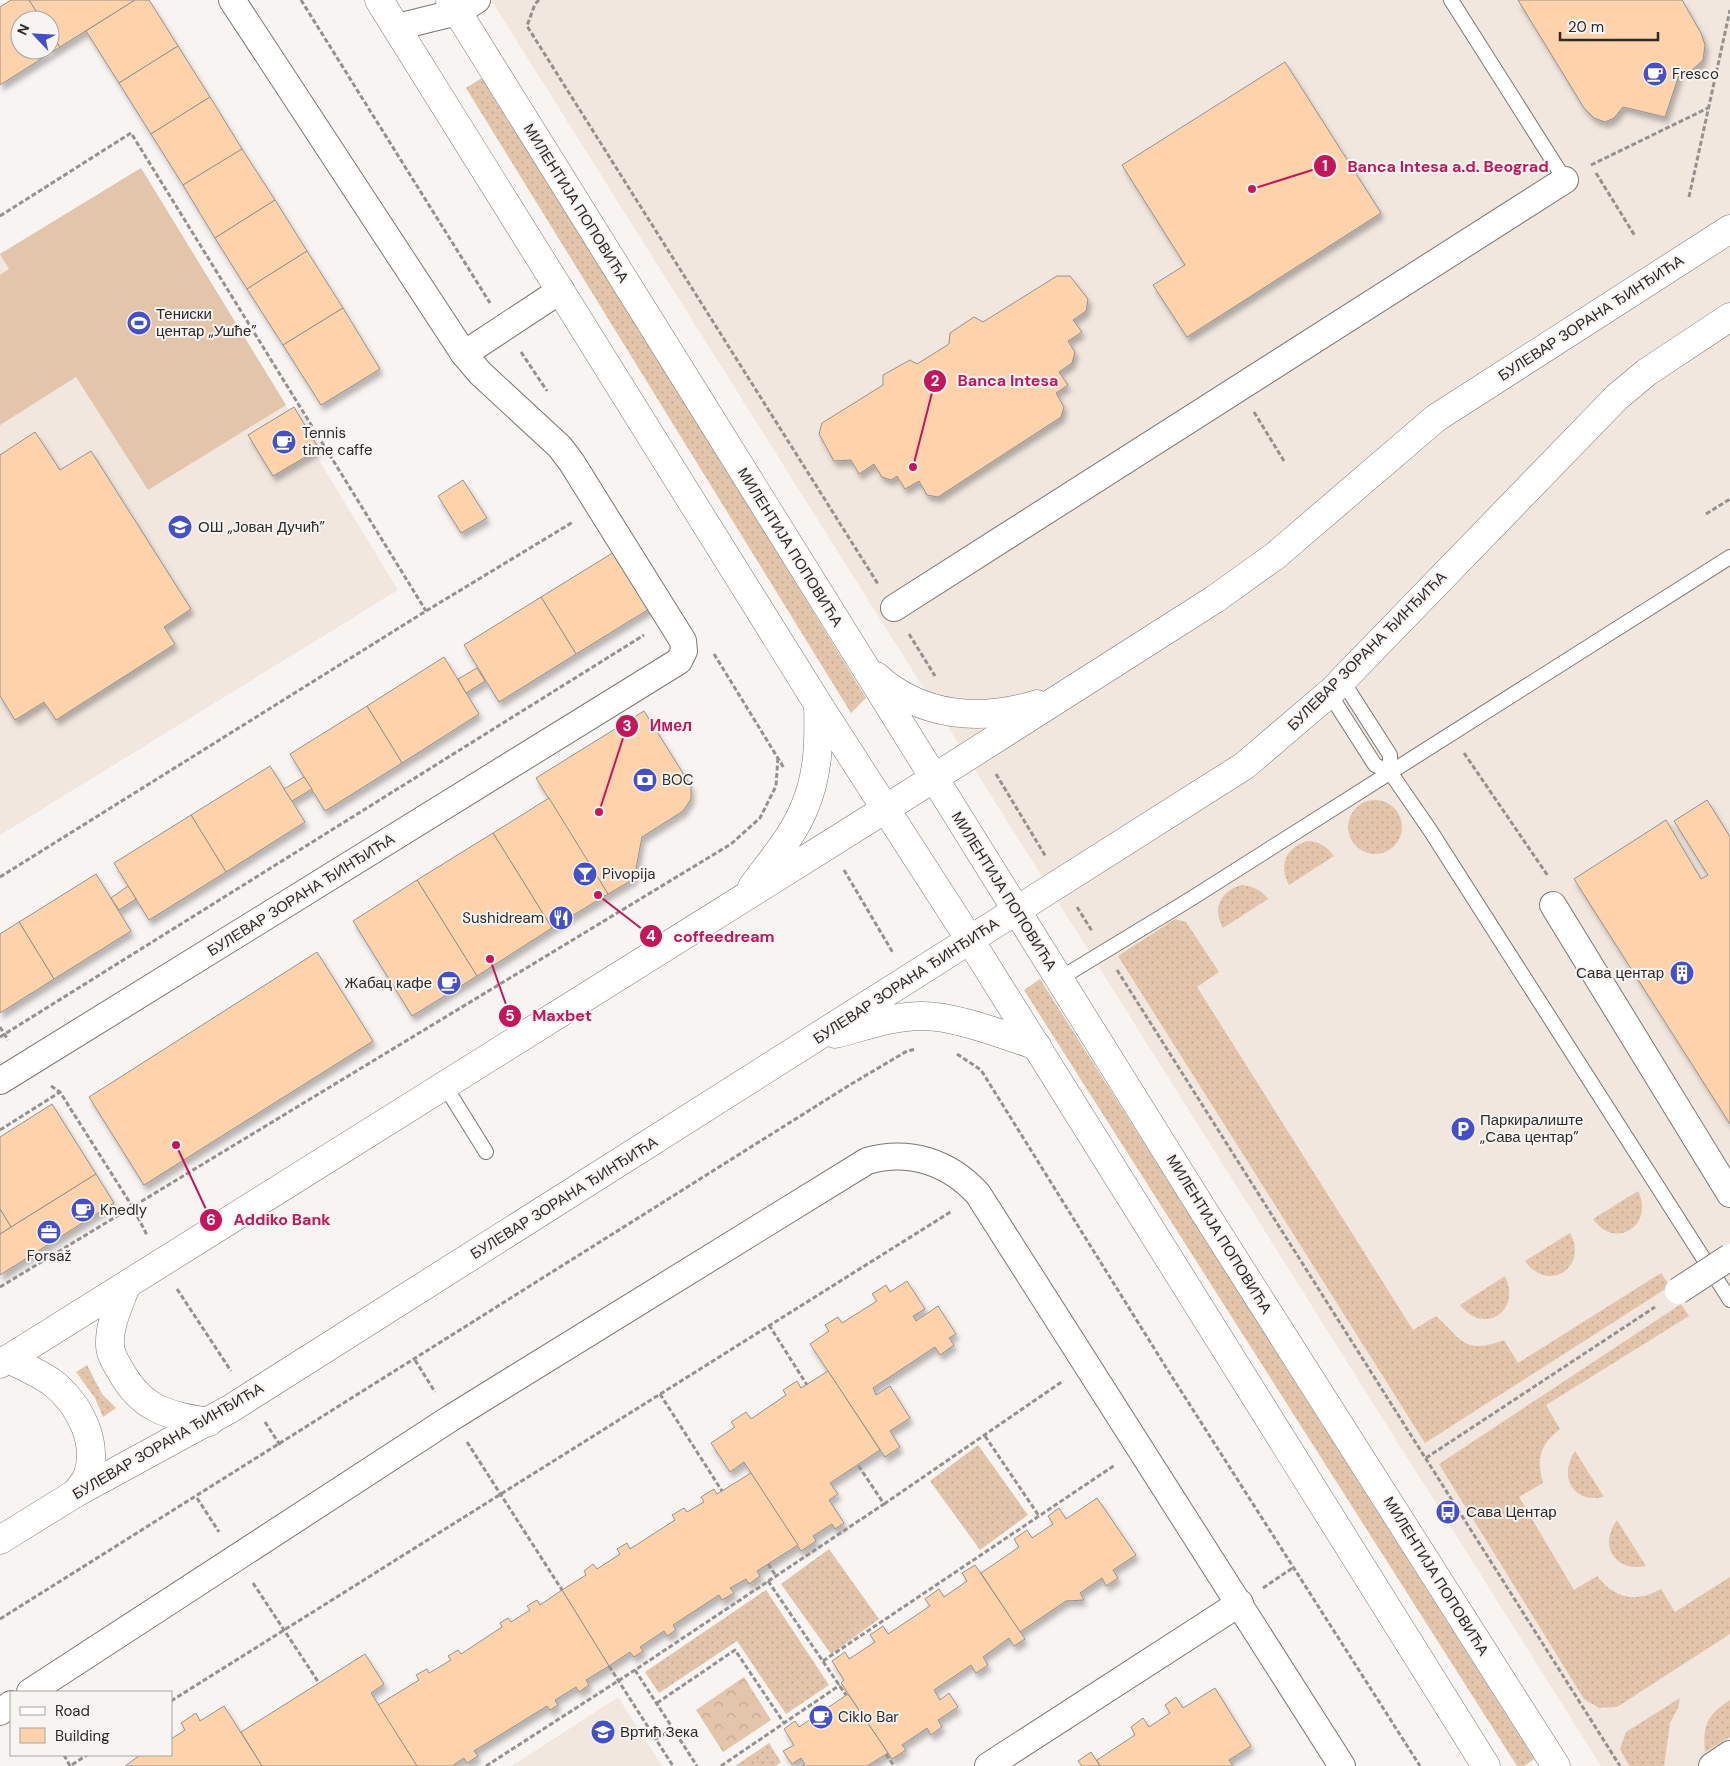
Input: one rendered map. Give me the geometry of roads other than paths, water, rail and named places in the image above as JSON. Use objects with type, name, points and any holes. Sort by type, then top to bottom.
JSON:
[{"type":"street","points":[[232,0],[464,354],[561,290]]},
{"type":"street","points":[[379,0],[818,704],[1037,1046],[1486,1766]]},
{"type":"street","points":[[397,27],[422,0]]},
{"type":"street","name":"МИЛЕНТИЈА ПОПОВИЋА","points":[[397,27],[462,4],[863,666],[1203,1210],[1556,1766]]},
{"type":"street","points":[[894,608],[1566,180]]},
{"type":"street","name":"БУЛЕВАР ЗОРАНА ЂИНЂИЋА","points":[[4,1362],[830,845],[1248,577],[1436,418],[1730,229]]},
{"type":"street","name":"БУЛЕВАР ЗОРАНА ЂИНЂИЋА","points":[[0,1540],[76,1493],[209,1422],[1244,766],[1335,687],[1617,397],[1647,372],[1730,317]]},
{"type":"street","name":"БУЛЕВАР ЗОРАНА ЂИНЂИЋА","points":[[0,1081],[679,661],[685,646],[670,619],[600,506],[560,447],[480,373],[464,354]]},
{"type":"street","points":[[863,666],[884,684],[909,699],[936,710],[958,714],[992,714],[1021,709],[1079,686]]},
{"type":"street","points":[[742,899],[777,853],[805,808],[813,782],[819,744],[818,704]]},
{"type":"street","points":[[1553,894],[1730,1194]]},
{"type":"street","points":[[817,1038],[902,1018],[930,1017],[947,1019],[1037,1046]]},
{"type":"street","points":[[32,1691],[451,1418],[867,1161],[887,1156],[912,1158],[948,1169],[978,1194],[1342,1766]]},
{"type":"street","points":[[1670,1297],[1730,1257]]},
{"type":"street","points":[[126,1286],[112,1325],[109,1347],[126,1381],[136,1394],[152,1407],[169,1415],[209,1422]]},
{"type":"street","points":[[4,1362],[53,1384],[73,1404],[87,1431],[89,1461],[87,1477],[76,1493]]},
{"type":"street","points":[[988,1766],[1240,1603]]},
{"type":"street","points":[[1712,1766],[1730,1754]]},
{"type":"lane","points":[[1451,0],[1566,180]]},
{"type":"lane","points":[[1059,979],[1189,900],[1730,557]]},
{"type":"lane","points":[[1335,687],[1375,765],[1390,772],[1430,830],[1730,1300]]},
{"type":"lane","points":[[445,1086],[486,1152]]},
{"type":"place","name":"Fresco","points":[[1655,74]]},
{"type":"place","name":"Banca Intesa a.d. Beograd","points":[[1252,189]]},
{"type":"place","name":"Тениски центар „Ушће”","points":[[139,323]]},
{"type":"place","name":"Tennis time caffe","points":[[284,442]]},
{"type":"place","name":"Banca Intesa","points":[[913,467]]},
{"type":"place","name":"ОШ „Јован Дучић”","points":[[180,527]]},
{"type":"place","name":"BOC","points":[[645,780]]},
{"type":"place","name":"Имел","points":[[599,812]]},
{"type":"place","name":"Pivopija","points":[[585,874]]},
{"type":"place","name":"coffeedream","points":[[598,895]]},
{"type":"place","name":"Sushidream","points":[[561,918]]},
{"type":"place","name":"Maxbet","points":[[490,959]]},
{"type":"place","name":"Сава центар","points":[[1682,973]]},
{"type":"place","name":"Жабац кафе","points":[[449,983]]},
{"type":"place","name":"Паркиралиште „Сава центар”","points":[[1463,1129]]},
{"type":"place","name":"Addiko Bank","points":[[176,1145]]},
{"type":"place","name":"Knedly","points":[[83,1210]]},
{"type":"place","name":"Forsaž","points":[[49,1232]]},
{"type":"place","name":"Сава Центар","points":[[1448,1512]]},
{"type":"place","name":"Ciklo Bar","points":[[821,1717]]},
{"type":"place","name":"Вртић Зека","points":[[603,1732]]}]
